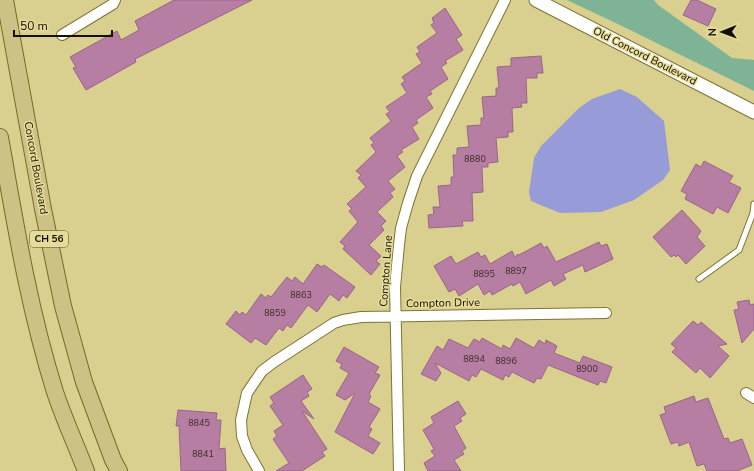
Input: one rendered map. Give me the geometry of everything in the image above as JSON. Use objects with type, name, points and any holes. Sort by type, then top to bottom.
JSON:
[{"type":"main road","name":"Concord Boulevard","points":[[5,0],[43,210],[63,306],[84,382],[113,460],[119,471]]},
{"type":"main road","name":"CH 56","points":[[0,137],[19,243],[36,322],[55,393],[86,471]]},
{"type":"street","points":[[62,35],[113,4],[115,0]]},
{"type":"street","name":"Compton Lane","points":[[399,471],[395,287],[398,245],[408,202],[417,176],[505,0]]},
{"type":"street","name":"Old Concord Boulevard","points":[[536,0],[754,112]]},
{"type":"street","name":"Compton Drive","points":[[259,471],[246,450],[242,436],[241,420],[248,393],[262,371],[334,323],[352,317],[606,313]]},
{"type":"lane","points":[[699,279],[738,250],[752,214],[754,204]]},
{"type":"green space","points":[[567,0],[654,0],[658,5],[732,58],[754,60],[754,91],[622,26]]},
{"type":"water","points":[[620,89],[637,97],[664,121],[670,170],[663,180],[634,200],[601,212],[560,213],[531,201],[529,192],[534,158],[541,146],[579,108],[592,99]]},
{"type":"building","points":[[174,0],[252,0],[135,59],[136,62],[86,90],[73,68],[76,67],[70,57],[117,31],[121,40],[139,30],[135,21]]},
{"type":"building","points":[[691,0],[697,0],[716,9],[708,26],[683,15]]},
{"type":"building","points":[[445,8],[462,35],[456,39],[463,50],[445,61],[447,63],[441,67],[448,79],[430,91],[432,94],[426,97],[433,108],[416,120],[418,123],[412,127],[419,139],[401,150],[403,152],[397,156],[405,167],[388,181],[395,189],[390,193],[393,197],[377,212],[386,221],[381,226],[384,230],[369,245],[381,256],[376,261],[380,264],[371,275],[343,249],[345,246],[340,242],[358,222],[349,211],[352,209],[347,204],[366,187],[358,178],[361,175],[356,171],[376,152],[371,145],[374,143],[370,138],[391,121],[386,114],[390,112],[386,107],[407,93],[401,84],[405,81],[402,77],[422,63],[416,54],[420,52],[417,47],[437,33],[431,25],[434,23],[432,18]]},
{"type":"building","points":[[541,56],[543,73],[537,73],[537,78],[526,78],[527,103],[521,103],[522,107],[512,108],[513,132],[508,132],[508,137],[496,138],[498,162],[488,163],[488,167],[482,167],[483,192],[472,193],[473,221],[462,221],[463,226],[429,228],[428,215],[434,214],[433,207],[440,207],[438,186],[451,185],[451,177],[454,177],[453,155],[457,155],[457,148],[469,147],[467,126],[481,125],[481,118],[484,118],[482,97],[496,96],[496,88],[499,88],[497,67],[511,66],[511,58]]},
{"type":"building","points":[[704,161],[733,176],[729,182],[741,188],[728,213],[717,207],[713,214],[685,199],[687,194],[681,191],[696,164],[701,167]]},
{"type":"building","points":[[682,210],[701,231],[697,237],[705,246],[686,264],[678,255],[676,257],[674,255],[671,257],[653,237]]},
{"type":"building","points":[[599,242],[601,246],[607,244],[613,259],[585,272],[583,265],[563,274],[566,279],[554,286],[551,280],[526,294],[520,282],[513,286],[512,284],[492,295],[490,291],[484,295],[478,284],[459,296],[455,289],[449,292],[434,266],[451,256],[456,264],[478,252],[481,257],[485,255],[490,264],[512,251],[515,257],[518,254],[519,255],[541,243],[544,248],[547,246],[556,262]]},
{"type":"building","points":[[317,264],[322,267],[324,265],[355,287],[347,298],[343,295],[339,301],[330,294],[317,312],[308,305],[291,328],[287,325],[283,331],[279,328],[266,345],[255,338],[251,343],[226,324],[236,311],[240,315],[242,312],[246,315],[261,294],[266,298],[268,295],[271,297],[287,277],[292,281],[295,277],[303,284]]},
{"type":"building","points":[[749,300],[750,305],[754,304],[754,329],[742,343],[734,310],[739,309],[737,302]]},
{"type":"building","points":[[693,321],[698,325],[701,322],[727,344],[718,346],[729,356],[710,378],[700,368],[696,373],[672,352],[676,348],[671,344]]},
{"type":"building","points":[[482,338],[502,349],[503,345],[510,349],[516,338],[534,348],[539,340],[545,344],[546,340],[557,346],[554,353],[580,363],[583,356],[612,367],[606,383],[600,381],[598,385],[548,365],[541,379],[537,378],[534,383],[512,372],[509,377],[505,375],[503,380],[481,369],[476,377],[472,375],[469,381],[435,363],[441,373],[436,381],[421,374],[437,346],[443,350],[449,339],[468,348],[474,339],[480,342]]},
{"type":"building","points":[[344,347],[379,367],[375,373],[380,375],[369,394],[371,396],[368,402],[380,409],[369,427],[372,429],[368,436],[380,443],[373,454],[335,432],[355,393],[345,400],[336,395],[349,373],[340,368],[342,364],[336,361]]},
{"type":"building","points":[[303,375],[312,389],[307,392],[309,396],[301,401],[314,419],[302,411],[327,449],[322,452],[325,456],[302,471],[276,471],[289,463],[273,439],[277,436],[274,431],[283,425],[270,406],[274,403],[270,397]]},
{"type":"building","points":[[694,396],[696,402],[708,398],[724,439],[728,438],[730,443],[742,439],[752,465],[737,471],[707,471],[704,464],[697,466],[689,442],[679,446],[678,442],[671,444],[660,415],[666,413],[664,407]]},
{"type":"building","points":[[458,401],[466,414],[460,418],[462,421],[454,426],[466,448],[462,451],[464,454],[454,460],[461,471],[428,471],[424,463],[435,456],[431,451],[434,449],[423,430],[434,423],[431,417]]},
{"type":"building","points":[[178,410],[217,413],[216,420],[221,420],[219,449],[225,448],[226,471],[181,471],[179,426],[176,426]]}]
